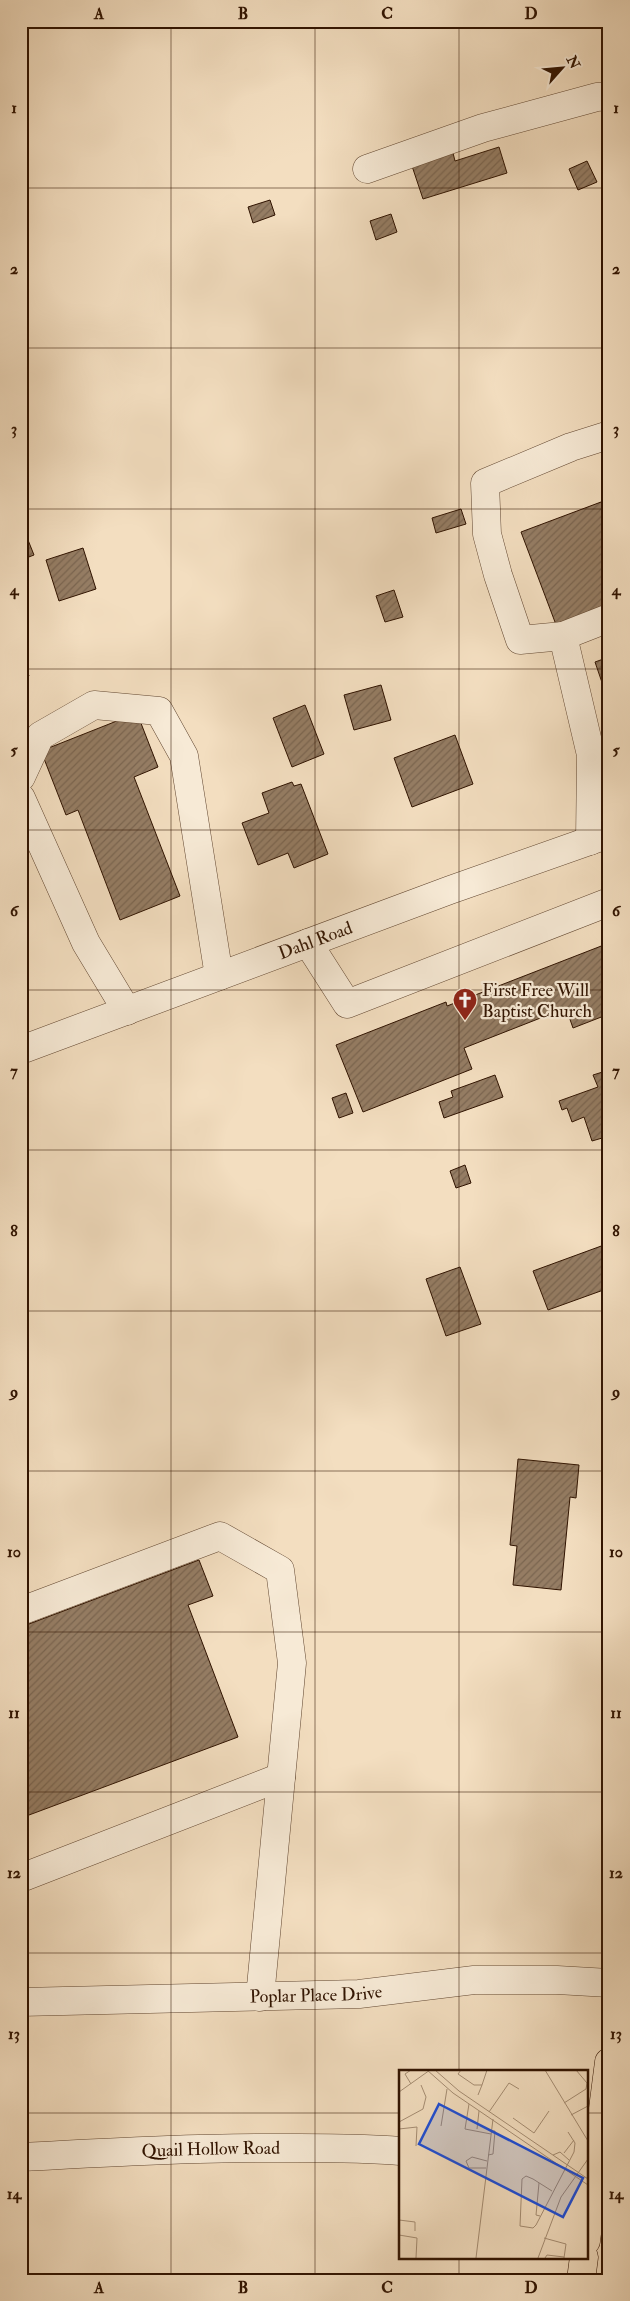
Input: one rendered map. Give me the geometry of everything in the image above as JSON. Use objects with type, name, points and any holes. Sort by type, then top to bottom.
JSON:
[{"type":"main road","points":[[588,2229],[597,2174],[609,2062]]},
{"type":"main road","points":[[581,2280],[584,2258]]},
{"type":"street","points":[[367,169],[483,128],[597,97],[609,96]]},
{"type":"street","points":[[609,435],[571,447],[485,483],[487,534],[498,575],[520,640],[563,636],[609,618]]},
{"type":"street","points":[[563,636],[592,755],[600,838]]},
{"type":"street","points":[[21,777],[40,736],[94,705],[159,711],[184,756],[219,976]]},
{"type":"street","points":[[21,798],[86,942],[127,1010]]},
{"type":"street","name":"Dahl Road","points":[[21,1050],[450,890],[600,838]]},
{"type":"street","points":[[308,943],[347,1004],[609,902]]},
{"type":"street","points":[[21,1611],[220,1536],[280,1570],[292,1663],[260,1997]]},
{"type":"street","points":[[21,1878],[281,1777]]},
{"type":"street","name":"Poplar Place Drive","points":[[21,2002],[359,1994],[474,1980],[557,1980],[609,1983]]},
{"type":"street","name":"Quail Hollow Road","points":[[21,2157],[153,2149],[240,2147],[399,2151]]},
{"type":"building","points":[[499,147],[507,173],[423,199],[412,166],[453,153],[455,161]]},
{"type":"building","points":[[587,161],[597,182],[578,190],[569,169]]},
{"type":"building","points":[[270,200],[275,215],[253,223],[248,207]]},
{"type":"building","points":[[391,214],[397,232],[376,240],[370,221]]},
{"type":"building","points":[[609,499],[609,570],[606,571],[609,578],[609,611],[558,630],[521,532]]},
{"type":"building","points":[[461,509],[466,524],[436,533],[432,518]]},
{"type":"building","points":[[26,535],[34,555],[21,560],[21,537]]},
{"type":"building","points":[[83,548],[96,589],[59,601],[46,560]]},
{"type":"building","points":[[394,590],[403,617],[385,622],[376,596]]},
{"type":"building","points":[[21,653],[29,676],[21,679]]},
{"type":"building","points":[[609,657],[609,703],[595,662]]},
{"type":"building","points":[[381,685],[391,720],[354,730],[344,695]]},
{"type":"building","points":[[305,705],[324,754],[292,767],[273,718]]},
{"type":"building","points":[[137,713],[158,767],[134,777],[180,896],[120,920],[78,810],[66,815],[41,751]]},
{"type":"building","points":[[455,735],[473,784],[412,807],[394,758]]},
{"type":"building","points":[[292,782],[294,786],[301,784],[328,854],[294,868],[288,853],[258,865],[242,823],[269,813],[262,793]]},
{"type":"building","name":"First Free Will Baptist Church","points":[[609,943],[609,1014],[573,1028],[566,1008],[464,1048],[472,1069],[363,1112],[336,1045],[446,1002],[447,1006]]},
{"type":"building","points":[[609,1070],[609,1136],[592,1141],[584,1117],[572,1122],[567,1108],[562,1110],[559,1101],[598,1087],[593,1075]]},
{"type":"building","points":[[495,1075],[503,1097],[444,1118],[439,1102],[453,1097],[451,1091]]},
{"type":"building","points":[[346,1093],[353,1113],[339,1118],[332,1098]]},
{"type":"building","points":[[465,1165],[471,1183],[456,1188],[450,1171]]},
{"type":"building","points":[[604,1245],[609,1259],[609,1288],[548,1310],[533,1271]]},
{"type":"building","points":[[460,1267],[481,1324],[446,1336],[426,1279]]},
{"type":"building","points":[[518,1459],[579,1465],[576,1498],[570,1497],[561,1590],[513,1585],[517,1546],[510,1545]]},
{"type":"building","points":[[199,1560],[213,1596],[188,1605],[238,1737],[21,1818],[21,1627]]},
{"type":"place","name":"First Free Will Baptist Church","points":[[465,1021]]}]
